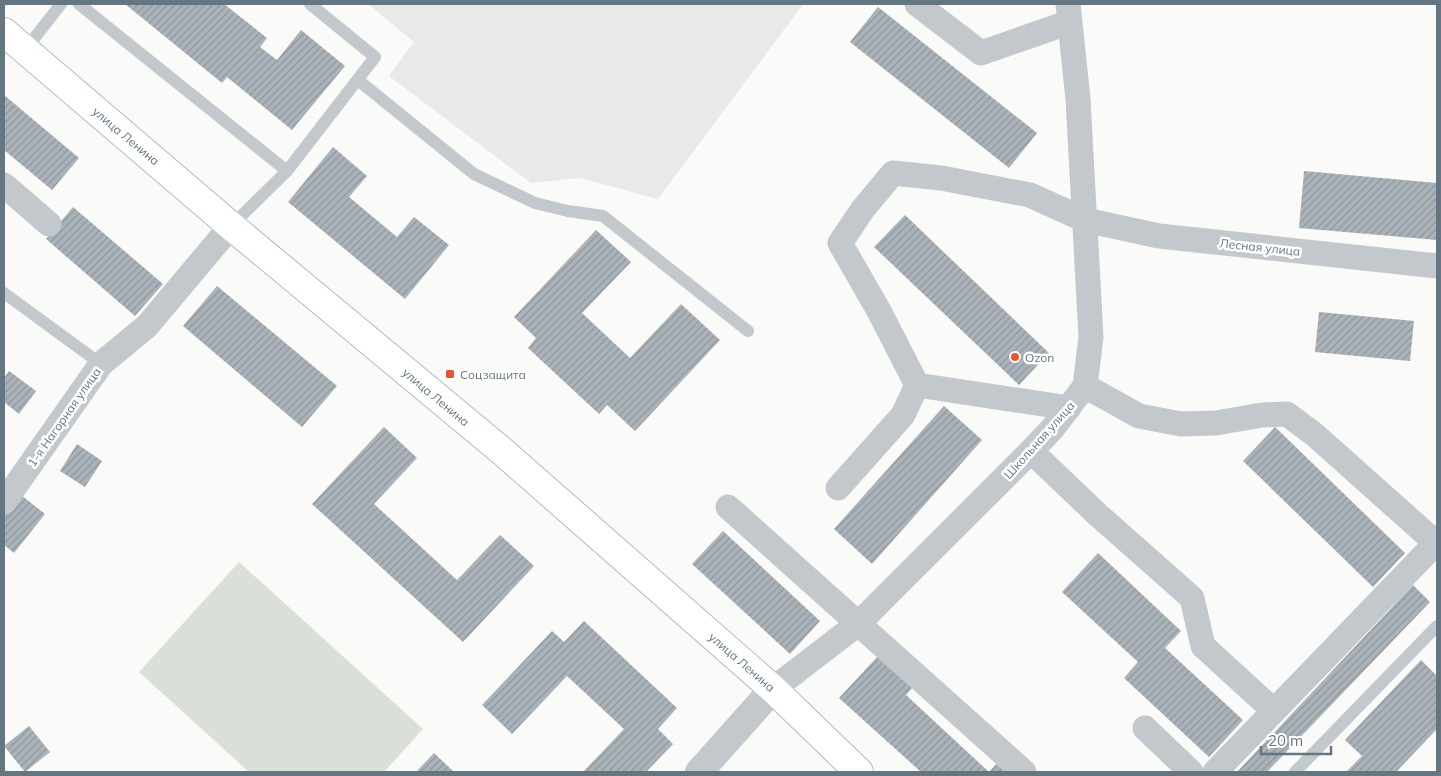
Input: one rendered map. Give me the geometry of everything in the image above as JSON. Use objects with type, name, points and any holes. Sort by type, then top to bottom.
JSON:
[{"type":"main road","name":"улица Ленина","points":[[10,41],[503,452],[773,689],[859,772]]},
{"type":"street","points":[[916,4],[981,53],[1069,13],[1078,98],[1091,337],[1086,386],[1139,416],[1181,424],[1287,414],[1315,435],[1436,544],[1273,710],[1215,772]]},
{"type":"street","name":"Лесная улица","points":[[916,384],[879,311],[840,243],[863,209],[893,173],[941,178],[1030,195],[1084,220],[1159,236],[1437,266]]},
{"type":"street","points":[[4,185],[49,224]]},
{"type":"street","name":"1-я Нагорная улица","points":[[4,502],[101,364],[147,326],[231,226]]},
{"type":"street","points":[[838,488],[903,415],[916,384],[1069,408]]},
{"type":"street","name":"Школьная улица","points":[[773,689],[859,623],[1031,451],[1086,386]]},
{"type":"street","points":[[1031,451],[1098,515],[1192,598],[1203,646],[1273,710]]},
{"type":"street","points":[[728,507],[1024,772]]},
{"type":"street","points":[[699,772],[773,689]]},
{"type":"street","points":[[1145,728],[1191,772]]},
{"type":"lane","points":[[10,41],[61,4]]},
{"type":"lane","points":[[79,4],[287,171]]},
{"type":"lane","points":[[231,226],[287,171],[375,58],[310,4]]},
{"type":"lane","points":[[358,80],[474,174],[535,203],[568,211],[603,216],[748,331]]},
{"type":"lane","points":[[4,293],[101,364]]},
{"type":"lane","points":[[1295,772],[1437,626]]},
{"type":"shaded area","points":[[368,4],[803,4],[658,199],[580,178],[531,183],[389,76],[414,42]]},
{"type":"shaded area","points":[[239,562],[423,729],[384,772],[249,772],[139,672]]},
{"type":"building","points":[[125,4],[224,4],[267,38],[260,47],[277,60],[301,30],[345,66],[292,130],[227,77],[222,83]]},
{"type":"building","points":[[878,7],[1037,133],[1009,168],[850,42]]},
{"type":"building","points":[[4,95],[79,158],[52,190],[4,150]]},
{"type":"building","points":[[333,147],[367,176],[349,197],[397,237],[414,217],[449,245],[405,299],[288,202]]},
{"type":"building","points":[[1304,171],[1437,183],[1437,240],[1299,228]]},
{"type":"building","points":[[73,207],[163,284],[135,316],[46,239]]},
{"type":"building","points":[[905,215],[1049,353],[1019,385],[874,247]]},
{"type":"building","points":[[596,230],[631,262],[582,313],[630,358],[681,304],[720,340],[635,431],[607,405],[599,414],[528,348],[536,338],[514,317]]},
{"type":"building","points":[[217,286],[337,386],[302,427],[183,326]]},
{"type":"building","points":[[1319,312],[1414,321],[1410,361],[1315,352]]},
{"type":"building","points":[[9,371],[36,391],[19,414],[4,402],[4,378]]},
{"type":"building","points":[[944,406],[982,440],[872,564],[834,529]]},
{"type":"building","points":[[384,427],[417,458],[374,504],[457,580],[500,535],[534,566],[463,642],[312,504]]},
{"type":"building","points":[[1275,427],[1405,553],[1373,587],[1243,461]]},
{"type":"building","points":[[77,444],[102,461],[85,487],[60,471]]},
{"type":"building","points":[[21,495],[45,514],[14,553],[4,545],[4,516]]},
{"type":"building","points":[[723,531],[820,621],[790,654],[692,564]]},
{"type":"building","points":[[1098,553],[1181,631],[1165,648],[1243,720],[1209,757],[1124,678],[1138,662],[1062,592]]},
{"type":"building","points":[[1413,585],[1430,602],[1267,772],[1237,772]]},
{"type":"building","points":[[584,621],[677,708],[658,729],[673,744],[646,772],[583,772],[624,729],[567,676],[512,734],[482,705],[552,631],[564,642]]},
{"type":"building","points":[[879,655],[913,687],[906,695],[989,772],[921,772],[839,698]]},
{"type":"building","points":[[1421,660],[1437,676],[1437,729],[1396,772],[1346,772],[1362,756],[1345,740]]},
{"type":"building","points":[[29,726],[50,752],[25,772],[4,746]]},
{"type":"building","points":[[434,753],[454,772],[416,772]]},
{"type":"building","points":[[996,764],[1006,772],[989,772]]},
{"type":"place","name":"Ozon","points":[[1015,357]]},
{"type":"place","name":"Соцзащита","points":[[450,374]]}]
